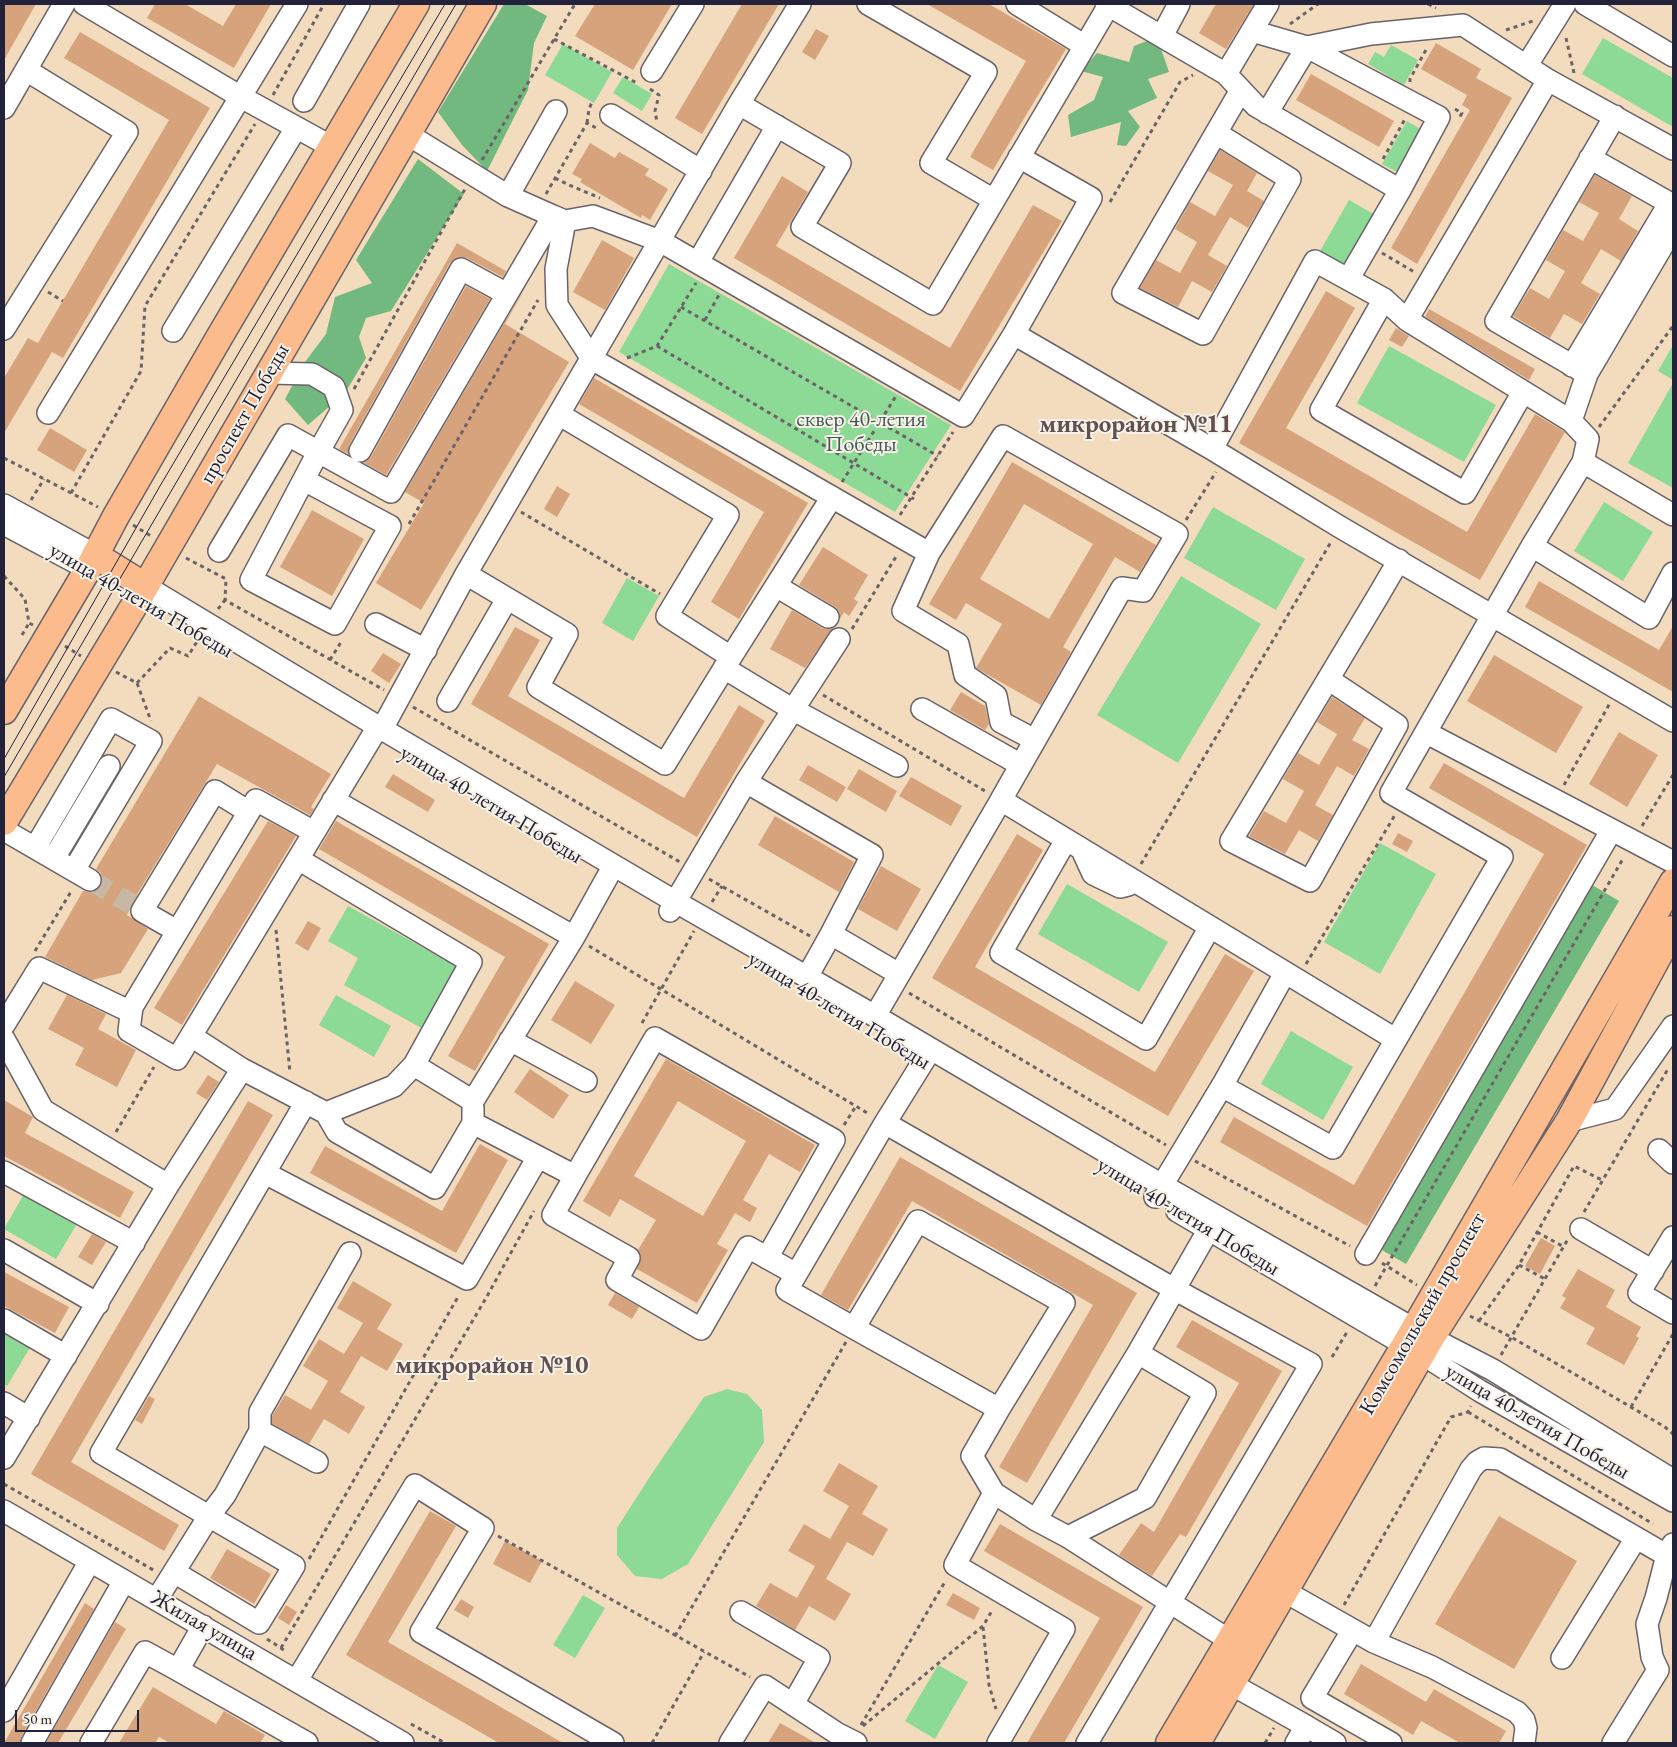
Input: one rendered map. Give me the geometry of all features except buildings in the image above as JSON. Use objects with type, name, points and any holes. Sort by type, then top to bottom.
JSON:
[{"type":"main road","points":[[4,711],[220,336],[416,4]]},
{"type":"main road","name":"проспект Победы","points":[[4,822],[142,592],[483,4]]},
{"type":"main road","name":"улица 40-летия Победы","points":[[91,562],[142,592]]},
{"type":"main road","name":"Комсомольский проспект","points":[[1169,1743],[1229,1640],[1443,1301],[1673,882]]},
{"type":"main road","name":"Комсомольский проспект","points":[[1443,1301],[1568,1121],[1673,929]]},
{"type":"main road","name":"Комсомольский проспект","points":[[1197,1743],[1284,1591],[1418,1342]]},
{"type":"street","points":[[4,108],[64,4]]},
{"type":"street","points":[[84,4],[113,11],[242,97],[332,147]]},
{"type":"street","points":[[48,413],[297,4]]},
{"type":"street","points":[[304,101],[358,4]]},
{"type":"street","points":[[652,71],[693,4]]},
{"type":"street","points":[[314,832],[256,800],[132,1007],[129,1031],[177,1059],[298,859],[333,800],[400,699],[466,574],[560,415],[599,363],[660,241],[739,104],[800,4]]},
{"type":"street","points":[[868,4],[986,72],[932,162],[994,200]]},
{"type":"street","points":[[1017,4],[1085,46]]},
{"type":"street","points":[[1162,36],[1180,4]]},
{"type":"street","points":[[1219,70],[1262,34],[1268,4]]},
{"type":"street","points":[[1527,65],[1565,4]]},
{"type":"street","points":[[1585,4],[1673,56]]},
{"type":"street","points":[[739,104],[840,163],[802,227],[932,304],[1085,46],[1119,7],[1162,36],[1219,70],[1256,106],[1400,190]]},
{"type":"street","points":[[1267,113],[1307,47],[1437,18],[1463,25],[1548,80],[1673,148]]},
{"type":"street","points":[[1262,34],[1307,47],[1438,118],[1400,190],[1349,278]]},
{"type":"street","points":[[4,329],[127,132],[26,70]]},
{"type":"street","points":[[1407,320],[1548,80]]},
{"type":"street","points":[[1216,133],[1290,179],[1203,334],[1123,293],[1216,133],[1241,90]]},
{"type":"street","points":[[508,196],[556,111]]},
{"type":"street","points":[[1580,370],[1496,321],[1615,116]]},
{"type":"street","points":[[608,124],[701,171]]},
{"type":"street","points":[[702,264],[777,126]]},
{"type":"street","points":[[174,331],[296,128]]},
{"type":"street","points":[[407,134],[508,196],[552,216],[593,216],[660,241],[963,416],[1014,334],[1091,198],[1019,157]]},
{"type":"street","points":[[1571,421],[1580,370],[1671,204],[1590,158]]},
{"type":"street","points":[[552,216],[557,306],[599,363],[929,553]]},
{"type":"street","points":[[219,551],[288,435],[391,492],[552,216]]},
{"type":"street","points":[[1580,370],[1673,228]]},
{"type":"street","points":[[1218,453],[1315,261],[1349,278],[1384,299],[1407,320],[1571,421],[1588,439],[1583,462],[1532,546],[1427,733],[1391,793],[1502,857],[1333,1148],[1222,1086]]},
{"type":"street","points":[[360,451],[461,269],[507,294]]},
{"type":"street","points":[[1384,299],[1321,410],[1465,493],[1523,392]]},
{"type":"street","points":[[1014,334],[1673,720]]},
{"type":"street","points":[[269,373],[312,374],[334,387],[342,410],[318,452],[251,580],[335,624],[390,526],[304,480]]},
{"type":"street","points":[[560,415],[728,515],[668,616],[792,709],[898,766]]},
{"type":"street","points":[[875,1016],[1001,800],[1122,588],[1143,591],[1177,534],[1003,436],[929,553],[903,611],[958,644],[964,675],[996,696],[1001,722],[1035,740]]},
{"type":"street","points":[[1583,462],[1673,515]]},
{"type":"street","points":[[466,574],[568,634],[538,687],[665,764],[832,498]]},
{"type":"street","name":"улица 40-летия Победы","points":[[4,506],[91,562]]},
{"type":"street","name":"улица 40-летия Победы","points":[[4,524],[91,562]]},
{"type":"street","points":[[1532,546],[1649,618],[1673,573]]},
{"type":"street","points":[[1328,679],[1396,725],[1310,881],[1231,841],[1399,560]]},
{"type":"street","points":[[776,586],[828,618]]},
{"type":"street","name":"улица 40-летия Победы","points":[[142,592],[378,732],[609,874],[673,906],[1418,1342],[1480,1391],[1673,1500]]},
{"type":"street","points":[[448,701],[507,599]]},
{"type":"street","points":[[376,624],[426,650]]},
{"type":"street","points":[[378,732],[673,906],[746,782],[792,709],[844,635]]},
{"type":"street","points":[[922,709],[1021,765]]},
{"type":"street","points":[[4,830],[35,848],[54,858],[82,875],[151,741],[111,719],[35,848]]},
{"type":"street","points":[[1427,733],[1673,862]]},
{"type":"street","points":[[54,858],[109,766]]},
{"type":"street","points":[[746,782],[872,855],[807,976]]},
{"type":"street","points":[[177,931],[137,908],[215,791],[249,812]]},
{"type":"street","points":[[333,800],[574,937]]},
{"type":"street","points":[[1001,800],[1074,845],[1093,874],[1120,887],[1135,881],[1395,1039]]},
{"type":"street","points":[[1366,1254],[1611,831]]},
{"type":"street","points":[[1074,845],[1001,953],[1146,1039],[1210,927]]},
{"type":"street","points":[[298,859],[471,962],[414,1065],[394,1086],[326,1113]]},
{"type":"street","points":[[191,1036],[242,1069],[326,1113],[337,1132],[435,1188],[473,1123],[474,1101],[574,937],[609,874]]},
{"type":"street","name":"улица 40-летия Победы","points":[[700,922],[807,976],[875,1016],[928,1055]]},
{"type":"street","points":[[828,939],[896,979]]},
{"type":"street","points":[[4,1025],[39,968],[131,1012]]},
{"type":"street","points":[[1159,1191],[1291,976]]},
{"type":"street","points":[[1568,1121],[1615,1109],[1671,1034]]},
{"type":"street","points":[[767,1258],[834,1140],[655,1038],[553,1215],[629,1258],[617,1280],[701,1328],[748,1247],[767,1258],[796,1274]]},
{"type":"street","points":[[4,1039],[43,1110],[168,1185]]},
{"type":"street","points":[[510,1040],[586,1081]]},
{"type":"street","points":[[928,1055],[885,1123],[787,1290],[999,1409]]},
{"type":"street","points":[[414,1065],[474,1101]]},
{"type":"street","points":[[4,1458],[168,1185],[242,1069]]},
{"type":"street","points":[[174,1572],[259,1623],[294,1566],[101,1453],[265,1173],[299,1099]]},
{"type":"street","points":[[473,1123],[575,1176]]},
{"type":"street","points":[[885,1123],[1174,1289],[1311,1364],[1087,1743]]},
{"type":"street","points":[[265,1173],[467,1280],[538,1157]]},
{"type":"street","points":[[4,1172],[134,1243]]},
{"type":"street","name":"улица 40-летия Победы","points":[[1159,1191],[1209,1229],[1361,1309]]},
{"type":"street","points":[[854,1328],[918,1221],[1064,1302],[972,1456],[994,1493],[1036,1520],[1068,1537],[1229,1640]]},
{"type":"street","points":[[1036,1520],[1138,1353],[1209,1229]]},
{"type":"street","points":[[1581,1229],[1653,1271]]},
{"type":"street","points":[[1673,1237],[1639,1293],[1673,1313]]},
{"type":"street","points":[[4,1250],[98,1304]]},
{"type":"street","points":[[157,1599],[209,1516],[225,1495],[260,1431],[260,1412],[350,1253]]},
{"type":"street","points":[[4,1320],[66,1356]]},
{"type":"street","name":"улица 40-летия Победы","points":[[1418,1342],[1493,1370],[1671,1473]]},
{"type":"street","points":[[1068,1537],[1145,1498],[1205,1393],[1138,1353]]},
{"type":"street","points":[[4,1402],[29,1418]]},
{"type":"street","points":[[260,1431],[317,1462]]},
{"type":"street","points":[[1374,1642],[1471,1469],[1484,1458],[1500,1459],[1636,1538],[1671,1553],[1665,1603],[1647,1624],[1652,1657],[1666,1675],[1613,1743]]},
{"type":"street","points":[[297,1680],[415,1485],[483,1528],[421,1632],[613,1743]]},
{"type":"street","points":[[994,1493],[955,1565],[1064,1629],[1001,1738]]},
{"type":"street","name":"Жилая улица","points":[[4,1511],[297,1680],[373,1736],[403,1743]]},
{"type":"street","points":[[1562,1658],[1636,1538]]},
{"type":"street","points":[[4,1711],[90,1561]]},
{"type":"street","points":[[32,1743],[124,1581]]},
{"type":"street","points":[[1284,1591],[1374,1642],[1432,1666],[1517,1712],[1524,1720],[1526,1728],[1524,1743]]},
{"type":"street","points":[[741,1612],[819,1658],[793,1704]]},
{"type":"street","points":[[178,1670],[202,1626]]},
{"type":"street","points":[[1344,1626],[1312,1698],[1391,1743]]},
{"type":"street","points":[[91,1743],[145,1652],[307,1743]]},
{"type":"street","points":[[1231,1684],[1282,1713],[1301,1735],[1335,1743]]},
{"type":"street","points":[[730,1743],[766,1686],[842,1740]]},
{"type":"path","points":[[71,493],[141,371],[145,306],[264,110],[324,4]]},
{"type":"path","points":[[342,410],[473,175],[575,4]]},
{"type":"path","points":[[1262,34],[1318,4]]},
{"type":"path","points":[[1374,175],[1414,104],[1410,79],[1437,18],[1428,4]]},
{"type":"path","points":[[554,39],[659,94],[655,111],[658,122]]},
{"type":"path","points":[[1109,203],[1180,82],[1219,70]]},
{"type":"path","points":[[552,216],[556,178],[587,123],[592,102]]},
{"type":"path","points":[[587,123],[608,124]]},
{"type":"path","points":[[556,178],[600,198]]},
{"type":"path","points":[[1368,245],[1429,281]]},
{"type":"path","points":[[599,363],[658,346],[681,307],[702,264]]},
{"type":"path","points":[[404,532],[556,269]]},
{"type":"path","points":[[704,320],[729,280]]},
{"type":"path","points":[[681,307],[938,456]]},
{"type":"path","points":[[1588,439],[1596,431],[1673,326]]},
{"type":"path","points":[[658,346],[913,498]]},
{"type":"path","points":[[832,498],[904,382]]},
{"type":"path","points":[[844,635],[898,535],[913,498],[963,416]]},
{"type":"path","points":[[1177,534],[1218,453]]},
{"type":"path","points":[[4,458],[116,516],[191,561],[226,579],[225,600],[188,656],[170,648],[137,683]]},
{"type":"path","points":[[508,504],[675,603]]},
{"type":"path","points":[[1135,881],[1340,526]]},
{"type":"path","points":[[225,600],[722,886],[828,939]]},
{"type":"path","points":[[330,660],[345,634]]},
{"type":"path","points":[[807,686],[1001,800]]},
{"type":"path","points":[[1555,801],[1618,688]]},
{"type":"path","points":[[1332,1358],[1673,775]]},
{"type":"path","points":[[1291,976],[1404,800]]},
{"type":"path","points":[[638,1029],[722,886]]},
{"type":"path","points":[[273,900],[299,1099]]},
{"type":"path","points":[[574,937],[885,1123]]},
{"type":"path","points":[[896,979],[1182,1154],[1366,1254],[1443,1301],[1511,1337],[1665,1427],[1673,1434]]},
{"type":"path","points":[[107,1148],[163,1051]]},
{"type":"path","points":[[1479,1321],[1518,1265],[1574,1166],[1602,1180]]},
{"type":"path","points":[[282,1648],[486,1298],[534,1211]]},
{"type":"path","points":[[1537,1232],[1564,1247]]},
{"type":"path","points":[[1518,1265],[1545,1279]]},
{"type":"path","points":[[294,1566],[311,1558],[463,1288]]},
{"type":"path","points":[[478,1295],[486,1298]]},
{"type":"path","points":[[676,1636],[854,1328]]},
{"type":"path","points":[[1630,1407],[1673,1334]]},
{"type":"path","points":[[1344,1626],[1451,1418],[1468,1412],[1480,1391]]},
{"type":"path","points":[[1468,1412],[1656,1526]]},
{"type":"path","points":[[483,1528],[766,1686]]},
{"type":"path","points":[[955,1565],[858,1731],[983,1626],[1002,1593]]},
{"type":"path","points":[[983,1626],[989,1685],[1001,1738]]},
{"type":"path","points":[[652,1743],[704,1652]]},
{"type":"path","points":[[1265,1743],[1282,1713]]},
{"type":"green space","points":[[504,4],[525,4],[547,16],[534,43],[528,90],[487,171],[462,145],[438,112]]},
{"type":"green space","points":[[1157,37],[1169,72],[1148,79],[1157,98],[1128,111],[1140,127],[1126,146],[1117,145],[1121,122],[1071,137],[1068,115],[1094,100],[1103,77],[1081,71],[1097,53],[1129,62],[1134,46]]},
{"type":"green space","points":[[1603,38],[1673,78],[1673,127],[1582,74]]},
{"type":"green space","points":[[563,44],[612,72],[594,103],[545,75]]},
{"type":"green space","points":[[1391,45],[1418,60],[1404,85],[1368,64],[1375,52],[1384,57]]},
{"type":"green space","points":[[623,77],[652,94],[642,111],[613,93]]},
{"type":"green space","points":[[1407,121],[1422,130],[1397,172],[1382,164]]},
{"type":"green space","points":[[418,159],[464,194],[391,311],[366,318],[359,337],[366,358],[345,393],[308,425],[285,399],[305,362],[326,334],[335,297],[372,283],[356,260]]},
{"type":"green space","points":[[1349,200],[1375,215],[1346,267],[1319,253]]},
{"type":"green space","name":"сквер 40-летия Победы","points":[[669,264],[951,425],[895,512],[619,352]]},
{"type":"green space","points":[[1673,345],[1673,380],[1658,371]]},
{"type":"green space","points":[[1389,346],[1496,405],[1464,462],[1357,403]]},
{"type":"green space","points":[[1673,383],[1673,488],[1628,463]]},
{"type":"green space","points":[[1604,502],[1653,532],[1623,581],[1574,551]]},
{"type":"green space","points":[[1213,507],[1305,559],[1276,610],[1184,558]]},
{"type":"green space","points":[[1181,576],[1261,624],[1178,763],[1097,715]]},
{"type":"green space","points":[[627,578],[659,596],[633,641],[602,623]]},
{"type":"green space","points":[[1380,843],[1436,874],[1380,974],[1324,942]]},
{"type":"green space","points":[[1587,882],[1619,901],[1406,1264],[1375,1246]]},
{"type":"green space","points":[[1067,884],[1168,942],[1139,992],[1038,934]]},
{"type":"green space","points":[[348,906],[458,967],[423,1029],[344,985],[358,958],[328,941]]},
{"type":"green space","points":[[336,995],[391,1026],[374,1057],[319,1025]]},
{"type":"green space","points":[[1291,1031],[1353,1067],[1323,1120],[1261,1084]]},
{"type":"green space","points":[[25,1192],[78,1222],[56,1259],[4,1229]]},
{"type":"green space","points":[[4,1331],[31,1346],[7,1386],[4,1384]]},
{"type":"green space","points":[[727,1389],[747,1394],[762,1410],[764,1442],[688,1564],[662,1579],[635,1576],[617,1555],[617,1528],[704,1397]]},
{"type":"green space","points":[[583,1595],[605,1608],[575,1658],[553,1645]]},
{"type":"green space","points":[[938,1665],[968,1682],[935,1739],[905,1721]]},
{"type":"tunnel","points":[[90,880],[133,905]]},
{"type":"tram line","points":[[4,759],[160,486],[445,4]]},
{"type":"tram line","points":[[4,777],[456,4]]},
{"type":"district","name":"микрорайон №11","points":[[1136,425]]},
{"type":"district","name":"микрорайон №10","points":[[492,1366]]}]
